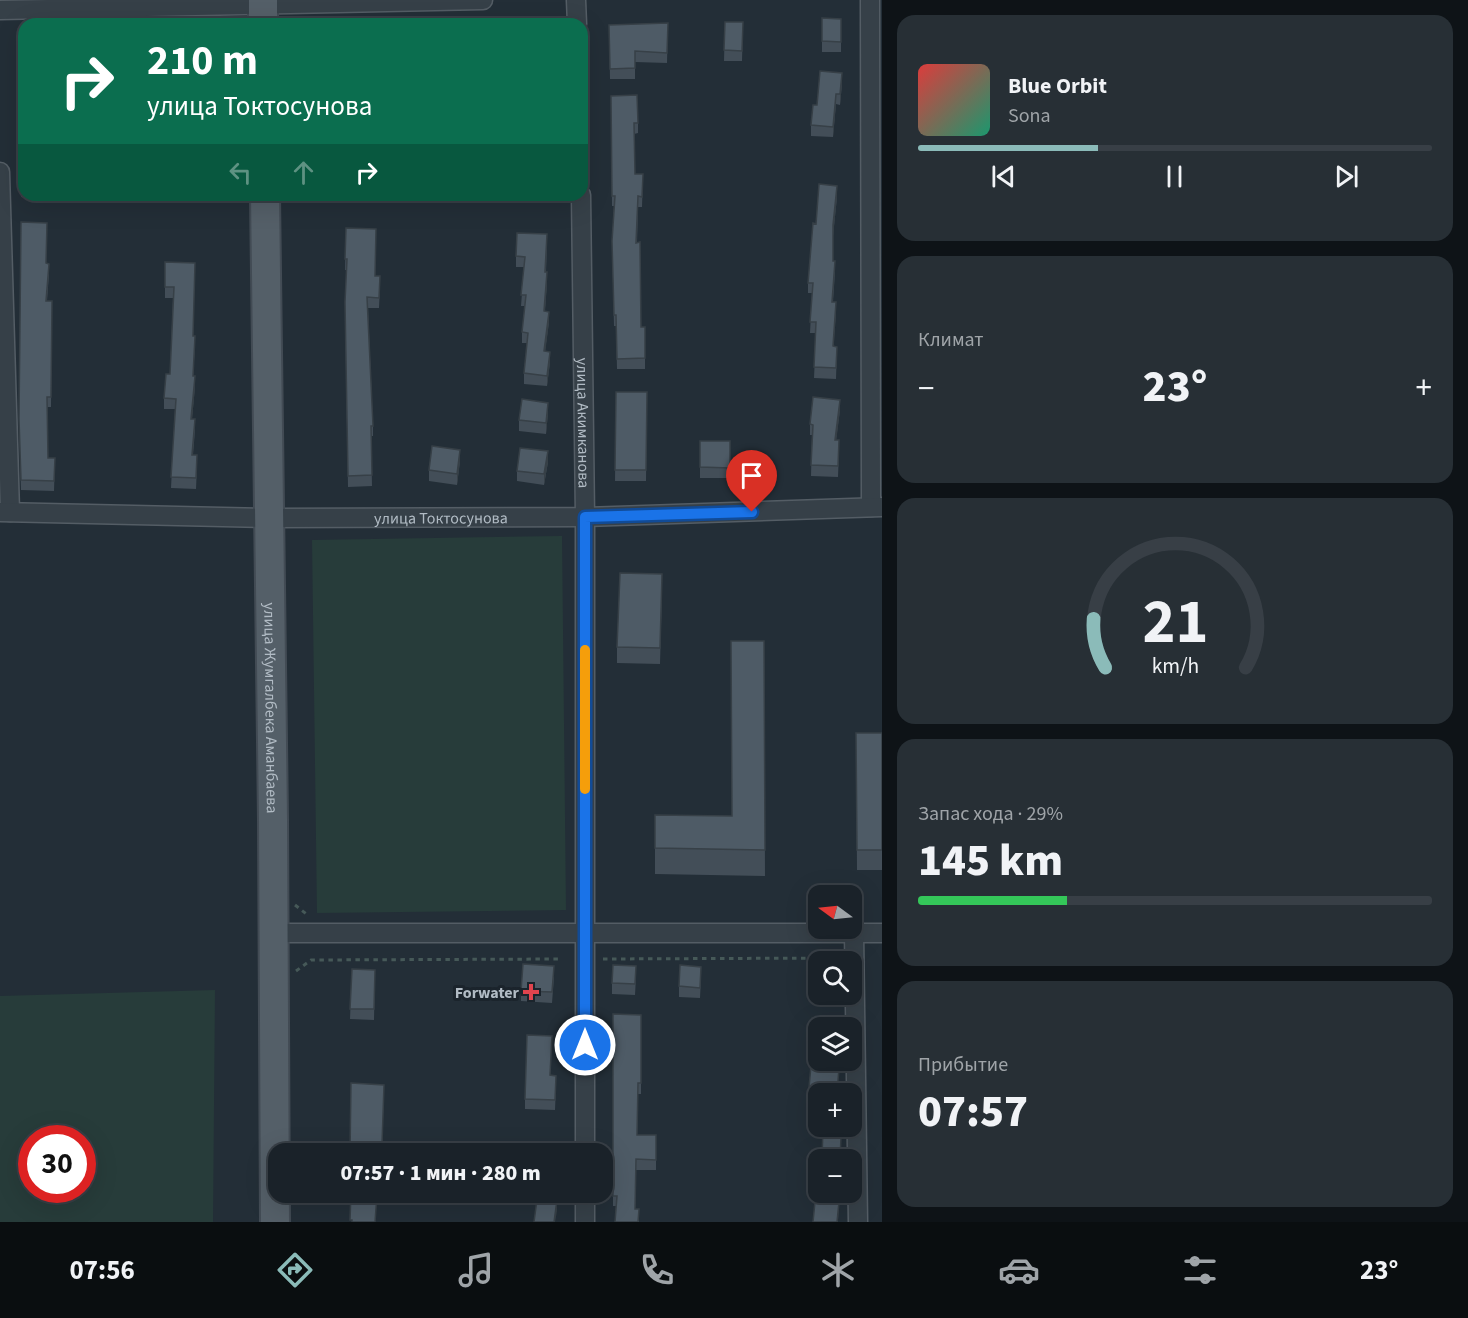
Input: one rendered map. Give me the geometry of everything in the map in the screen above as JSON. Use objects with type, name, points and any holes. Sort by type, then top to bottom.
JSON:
[{"type":"main road","name":"улица Жумгалбека Аманбаева","points":[[265,201],[270,518],[275,1222]]},
{"type":"street","points":[[0,10],[263,9],[483,0]]},
{"type":"street","points":[[576,0],[577,18]]},
{"type":"street","points":[[870,0],[876,507]]},
{"type":"street","points":[[0,172],[5,512]]},
{"type":"street","name":"улица Акимканова","points":[[581,201],[585,517],[585,1143]]},
{"type":"street","name":"улица Токтосунова","points":[[5,512],[270,518],[585,517],[876,507]]},
{"type":"street","points":[[274,933],[808,933]]},
{"type":"street","points":[[862,933],[882,933]]},
{"type":"street","points":[[854,939],[858,1222]]},
{"type":"street","points":[[585,1203],[585,1222]]},
{"type":"path","points":[[603,959],[808,958]]},
{"type":"path","points":[[292,974],[311,960],[560,959]]},
{"type":"green space","points":[[562,536],[566,910],[317,913],[312,540]]},
{"type":"green space","points":[[215,990],[213,1222],[0,1222],[0,996]]},
{"type":"building","points":[[822,18],[841,19],[841,42],[822,41]]},
{"type":"building","points":[[725,22],[743,22],[742,51],[724,50]]},
{"type":"building","points":[[668,23],[667,53],[635,51],[635,68],[610,69],[609,25]]},
{"type":"building","points":[[820,71],[842,73],[840,94],[836,94],[833,127],[811,125],[813,105],[817,105]]},
{"type":"building","points":[[637,95],[638,123],[634,123],[635,174],[643,174],[642,197],[638,196],[636,243],[640,242],[641,327],[645,327],[645,358],[617,359],[612,241],[615,196],[612,196],[611,96]]},
{"type":"building","points":[[819,184],[837,186],[833,225],[833,261],[835,261],[832,302],[836,302],[833,346],[837,347],[836,368],[814,367],[816,322],[810,322],[813,283],[808,283]]},
{"type":"building","points":[[21,222],[47,223],[46,263],[49,264],[46,301],[52,301],[51,397],[47,397],[48,458],[55,458],[54,481],[21,480],[19,419]]},
{"type":"building","points":[[346,228],[376,229],[375,276],[380,276],[379,298],[367,297],[373,426],[371,426],[372,475],[348,476]]},
{"type":"building","points":[[517,233],[547,234],[544,311],[549,312],[544,351],[550,352],[547,376],[524,373],[528,333],[522,332],[526,295],[521,295],[525,257],[516,256]]},
{"type":"building","points":[[165,262],[195,263],[193,376],[195,376],[191,419],[195,419],[192,455],[197,455],[196,478],[171,477],[176,399],[164,398],[166,374],[170,374],[174,287],[165,287]]},
{"type":"building","points":[[616,392],[647,392],[646,470],[615,470]]},
{"type":"building","points":[[813,397],[840,400],[835,440],[839,440],[838,466],[811,465],[813,425],[810,424]]},
{"type":"building","points":[[522,399],[548,403],[546,423],[519,420]]},
{"type":"building","points":[[700,441],[730,441],[730,468],[700,467]]},
{"type":"building","points":[[432,446],[460,450],[457,474],[429,470]]},
{"type":"building","points":[[520,448],[548,451],[544,474],[517,471]]},
{"type":"building","points":[[620,573],[662,574],[660,648],[617,647]]},
{"type":"building","points":[[731,641],[764,641],[765,850],[655,848],[655,815],[732,816]]},
{"type":"building","points":[[856,733],[882,733],[882,850],[857,850]]},
{"type":"building","points":[[523,964],[554,966],[552,992],[521,991]]},
{"type":"building","points":[[613,965],[636,966],[635,984],[612,983]]},
{"type":"building","points":[[680,965],[701,967],[700,988],[679,986]]},
{"type":"building","points":[[352,969],[375,970],[374,1009],[350,1009]]},
{"type":"building","points":[[613,1014],[641,1015],[641,1083],[638,1083],[637,1135],[656,1135],[656,1160],[636,1159],[635,1209],[639,1209],[638,1222],[615,1222],[617,1196],[613,1196]]},
{"type":"building","points":[[527,1035],[552,1036],[550,1075],[556,1076],[555,1100],[525,1099]]},
{"type":"building","points":[[810,1071],[839,1071],[838,1083],[809,1083]]},
{"type":"building","points":[[351,1083],[384,1085],[382,1143],[350,1143]]},
{"type":"building","points":[[823,1137],[841,1137],[840,1149],[822,1149]]},
{"type":"building","points":[[351,1203],[376,1203],[375,1222],[352,1222],[350,1220]]},
{"type":"building","points":[[537,1203],[557,1203],[554,1222],[534,1222]]},
{"type":"building","points":[[815,1203],[839,1203],[837,1222],[813,1222]]},
{"type":"slow traffic","points":[[585,650],[585,789]]},
{"type":"place","name":"Forwater","points":[[531,992]]},
{"type":"route","points":[[585,1045],[585,517],[752,512]]}]
